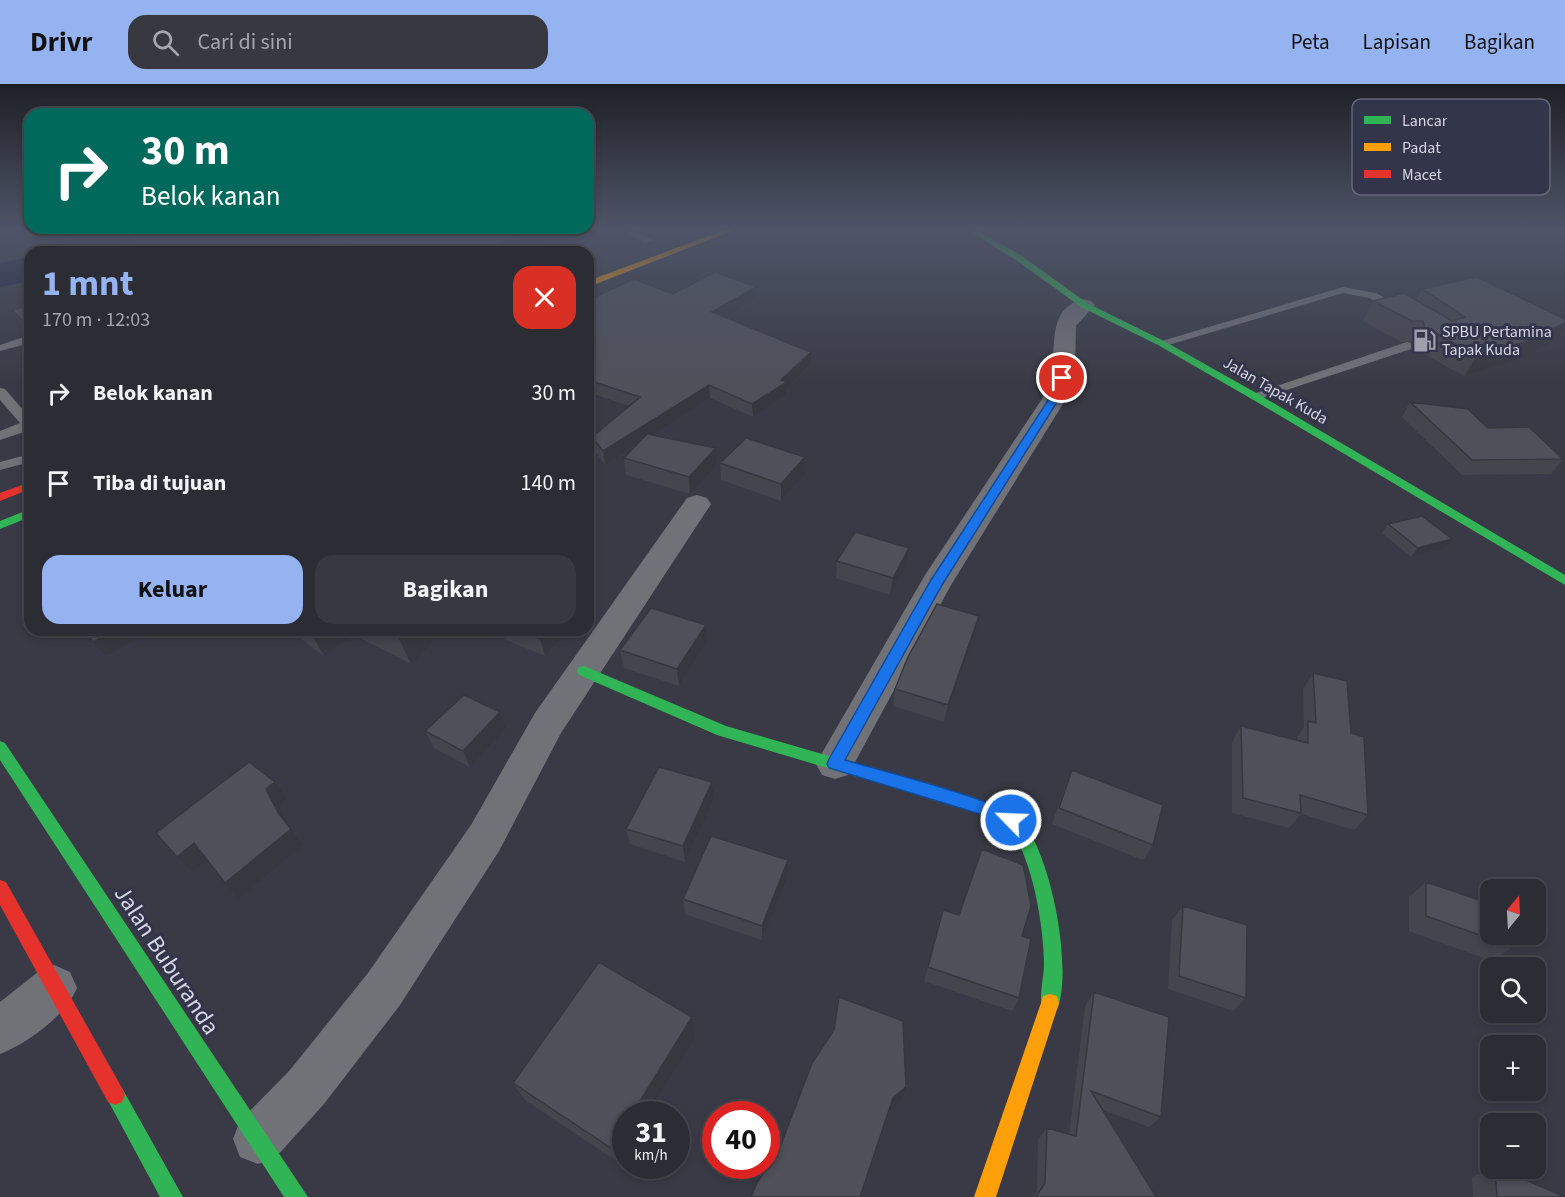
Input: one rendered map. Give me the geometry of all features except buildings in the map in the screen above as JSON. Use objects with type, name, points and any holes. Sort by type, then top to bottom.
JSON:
[{"type":"street","name":"Jalan Tapak Kuda","points":[[1051,281],[1084,304],[1161,343],[1254,396],[1565,581]]},
{"type":"street","points":[[835,764],[936,584],[1054,399],[1063,369],[1063,329],[1070,317],[1084,304]]},
{"type":"street","points":[[0,497],[24,487]]},
{"type":"street","points":[[258,1139],[308,1087],[384,989],[485,838],[548,723],[697,504]]},
{"type":"street","points":[[0,525],[24,515]]},
{"type":"street","points":[[584,671],[722,731],[987,809],[1011,820],[1032,856],[1042,889],[1054,956],[1051,999],[985,1197]]},
{"type":"street","name":"Jalan Buburanda","points":[[0,747],[297,1197]]},
{"type":"street","points":[[0,888],[172,1197]]},
{"type":"street","points":[[0,1031],[54,988]]},
{"type":"lane","points":[[1161,343],[1343,290],[1363,292],[1382,298],[1409,314]]},
{"type":"lane","points":[[2,348],[24,341]]},
{"type":"lane","points":[[1254,396],[1407,346]]},
{"type":"lane","points":[[3,400],[24,421]]},
{"type":"lane","points":[[0,436],[24,428]]},
{"type":"lane","points":[[0,466],[24,460]]},
{"type":"traffic: fast","points":[[1051,281],[1084,305],[1161,343],[1254,396],[1565,581]]},
{"type":"traffic: fast","points":[[0,525],[24,515]]},
{"type":"traffic: fast","points":[[584,671],[722,731],[987,809],[1012,821],[1023,837],[1032,857],[1047,909],[1053,961],[1050,1003]]},
{"type":"traffic: fast","points":[[0,747],[297,1197]]},
{"type":"traffic: fast","points":[[115,1095],[172,1197]]},
{"type":"traffic: slow","points":[[985,1197],[1050,1003]]},
{"type":"traffic: jam","points":[[0,497],[24,487]]},
{"type":"traffic: jam","points":[[0,888],[115,1095]]},
{"type":"place","name":"SPBU Pertamina Tapak Kuda","points":[[1424,340]]},
{"type":"route","points":[[1011,820],[987,809],[835,764],[936,584],[1054,399],[1062,378]]}]
